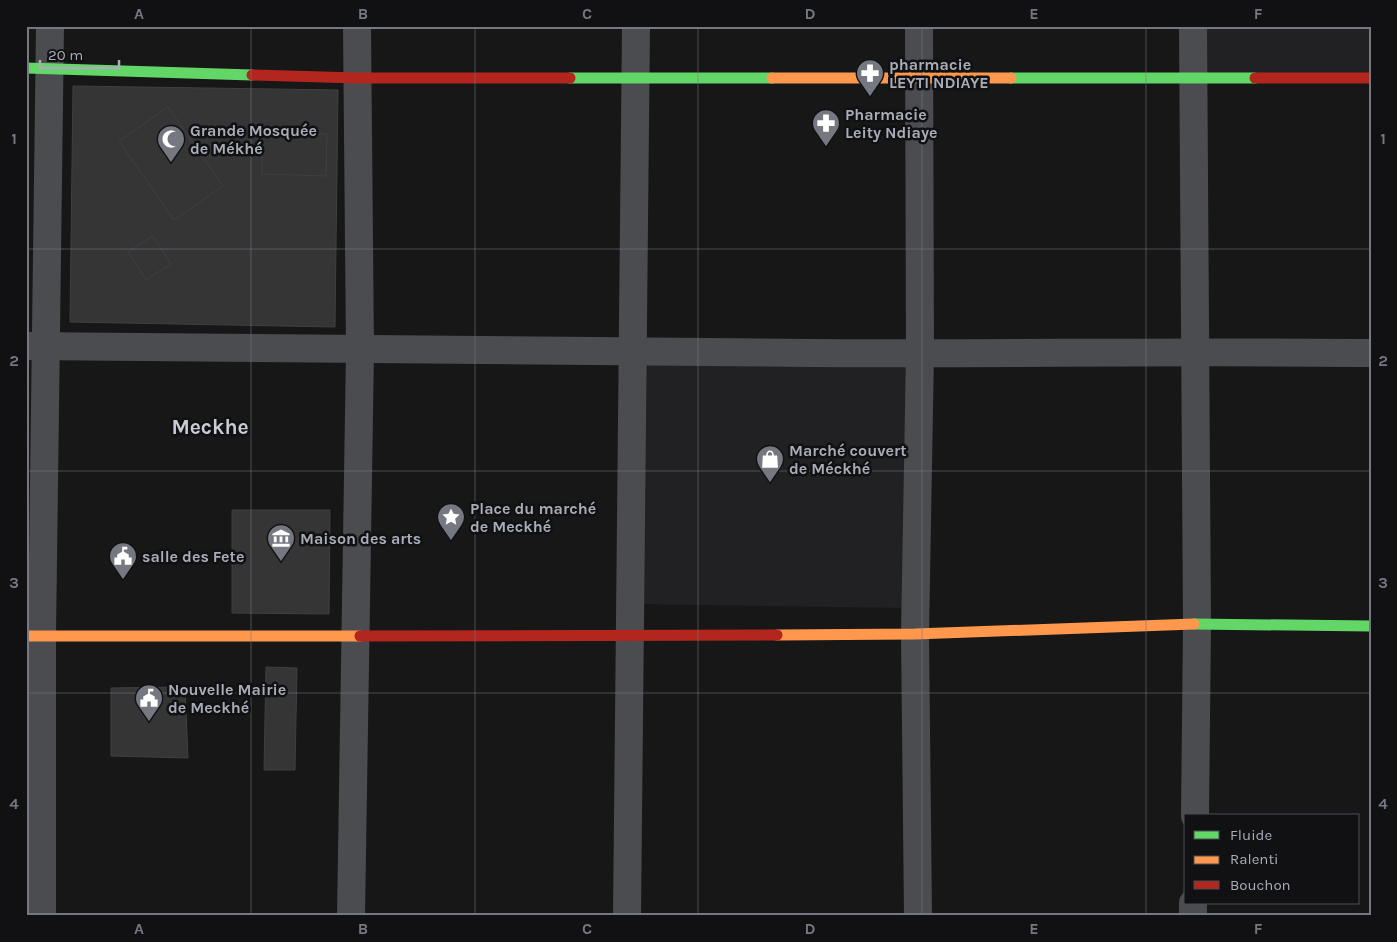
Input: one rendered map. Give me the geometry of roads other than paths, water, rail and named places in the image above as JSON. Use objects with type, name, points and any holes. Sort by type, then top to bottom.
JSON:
[{"type":"street","points":[[42,916],[34,636],[38,69],[50,26]]},
{"type":"street","points":[[351,916],[360,351],[357,26]]},
{"type":"street","points":[[627,916],[636,26]]},
{"type":"street","points":[[918,916],[915,634],[920,353],[919,26]]},
{"type":"street","points":[[1193,26],[1197,624],[1194,814]]},
{"type":"street","points":[[38,69],[357,78],[1371,78]]},
{"type":"street","points":[[36,347],[360,351],[1371,354]]},
{"type":"street","points":[[34,636],[355,637],[915,634],[1197,624],[1371,626]]},
{"type":"place","name":"pharmacie LEYTI NDIAYE","points":[[870,97]]},
{"type":"place","name":"Pharmacie Leity Ndiaye","points":[[826,147]]},
{"type":"place","name":"Grande Mosquée de Mékhé","points":[[171,163]]},
{"type":"place","name":"Marché couvert de Méckhé","points":[[770,483]]},
{"type":"place","name":"Place du marché de Meckhé","points":[[451,541]]},
{"type":"place","name":"Maison des arts","points":[[281,562]]},
{"type":"place","name":"salle des Fete","points":[[123,580]]},
{"type":"place","name":"Nouvelle Mairie de Meckhé","points":[[149,722]]},
{"type":"district","name":"Meckhe","points":[[210,427]]}]
